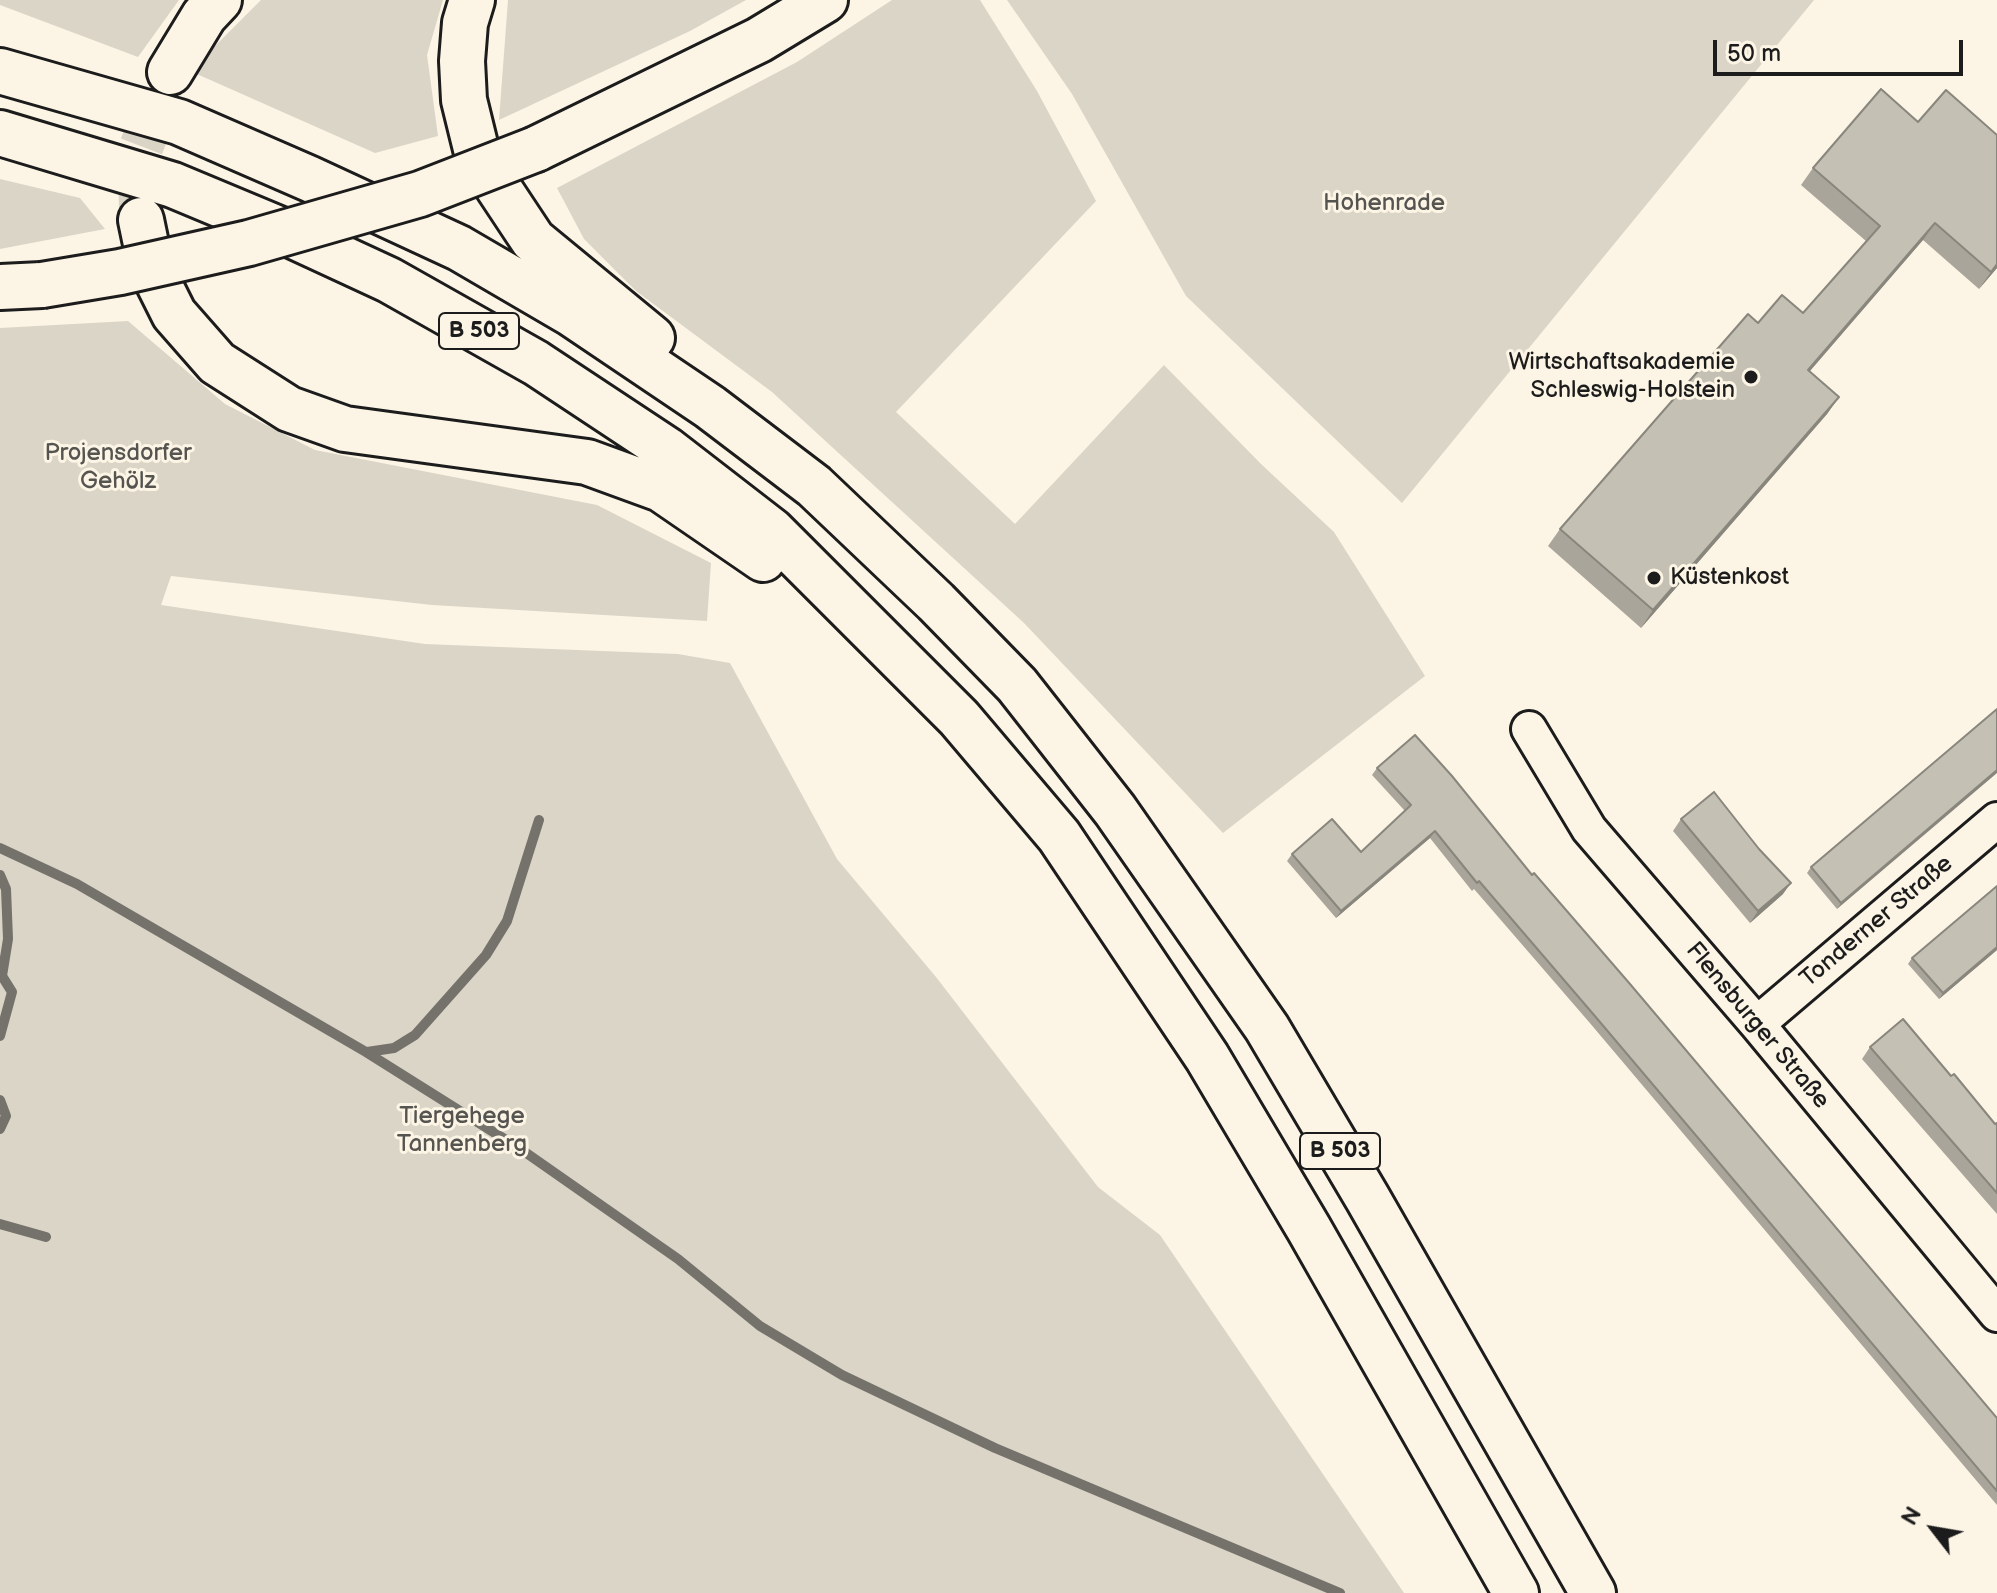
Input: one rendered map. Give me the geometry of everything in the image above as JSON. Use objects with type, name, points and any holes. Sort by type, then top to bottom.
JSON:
[{"type":"highway","points":[[170,72],[204,16],[219,0]]},
{"type":"highway","points":[[472,0],[465,23],[463,74],[464,100],[478,157],[533,240],[661,345],[710,407]]},
{"type":"highway","points":[[21,286],[120,272],[249,243],[420,194],[536,149],[759,40],[825,0]]},
{"type":"highway","name":"B 503","points":[[0,71],[179,122],[459,248],[572,314],[710,407],[814,486],[936,602],[1017,685],[1115,810],[1267,1028],[1593,1593]]},
{"type":"highway","name":"B 503","points":[[0,133],[173,185],[389,280],[536,363],[666,449],[772,531],[959,718],[1059,836],[1207,1057],[1309,1229],[1516,1593]]},
{"type":"highway","name":"B 503","points":[[141,220],[151,268],[174,314],[217,363],[289,409],[345,429],[587,462],[661,489],[891,647]]},
{"type":"street","name":"Flensburger Straße","points":[[1529,729],[1589,829],[1757,1024],[1997,1314]]},
{"type":"street","name":"Tonderner Straße","points":[[1757,1024],[1997,820]]},
{"type":"green space","points":[[0,0],[179,0],[138,57],[0,5]]},
{"type":"green space","points":[[261,0],[443,0],[427,55],[438,136],[375,153],[190,71]]},
{"type":"green space","points":[[508,0],[746,0],[690,31],[499,120]]},
{"type":"green space","points":[[892,0],[980,0],[1037,91],[1096,201],[896,412],[1015,524],[1164,365],[1261,464],[1334,532],[1425,676],[1223,833],[1024,623],[772,392],[636,291],[584,239],[557,188],[797,62]]},
{"type":"green space","name":"Hohenrade","points":[[1007,0],[1814,0],[1402,503],[1186,296],[1072,94]]},
{"type":"green space","points":[[0,179],[80,198],[105,229],[0,249]]},
{"type":"green space","name":"Tiergehege Tannenberg","points":[[128,321],[225,404],[315,450],[597,505],[711,563],[707,621],[432,605],[171,576],[161,605],[425,644],[678,654],[730,663],[837,859],[936,977],[1098,1187],[1160,1235],[1404,1593],[0,1593],[0,328]]},
{"type":"building","name":"Wirtschaftsakademie Schleswig-Holstein","points":[[1881,89],[1918,122],[1946,90],[1997,135],[1997,264],[1991,272],[1935,223],[1808,370],[1839,397],[1653,610],[1560,529],[1748,314],[1758,323],[1782,295],[1803,313],[1880,226],[1813,168]]},
{"type":"building","points":[[1997,709],[1997,770],[1841,903],[1811,867]]},
{"type":"building","points":[[1415,735],[1997,1418],[1997,1491],[1435,831],[1341,911],[1292,854],[1332,819],[1361,852],[1411,805],[1377,768]]},
{"type":"building","points":[[1714,792],[1759,849],[1791,883],[1758,911],[1681,819]]},
{"type":"building","points":[[1997,886],[1997,947],[1943,993],[1912,958]]},
{"type":"building","points":[[1903,1019],[1951,1076],[1954,1074],[1997,1123],[1997,1193],[1870,1047]]},
{"type":"waterway","points":[[367,1052],[394,1048],[415,1035],[486,955],[507,921],[539,820]]},
{"type":"waterway","points":[[0,848],[77,884],[366,1052],[522,1150],[678,1259],[760,1326],[842,1375],[995,1448],[1340,1593]]},
{"type":"waterway","points":[[0,875],[6,889],[8,939],[2,976],[12,992],[0,1036]]},
{"type":"waterway","points":[[0,1100],[6,1116],[0,1129]]},
{"type":"waterway","points":[[0,1224],[46,1237]]},
{"type":"tunnel","points":[[141,212],[140,150],[170,72]]},
{"type":"place","name":"Wirtschaftsakademie Schleswig-Holstein","points":[[1751,377]]},
{"type":"place","name":"Küstenkost","points":[[1654,578]]},
{"type":"park label","name":"Projensdorfer Gehölz","points":[[118,468]]}]
